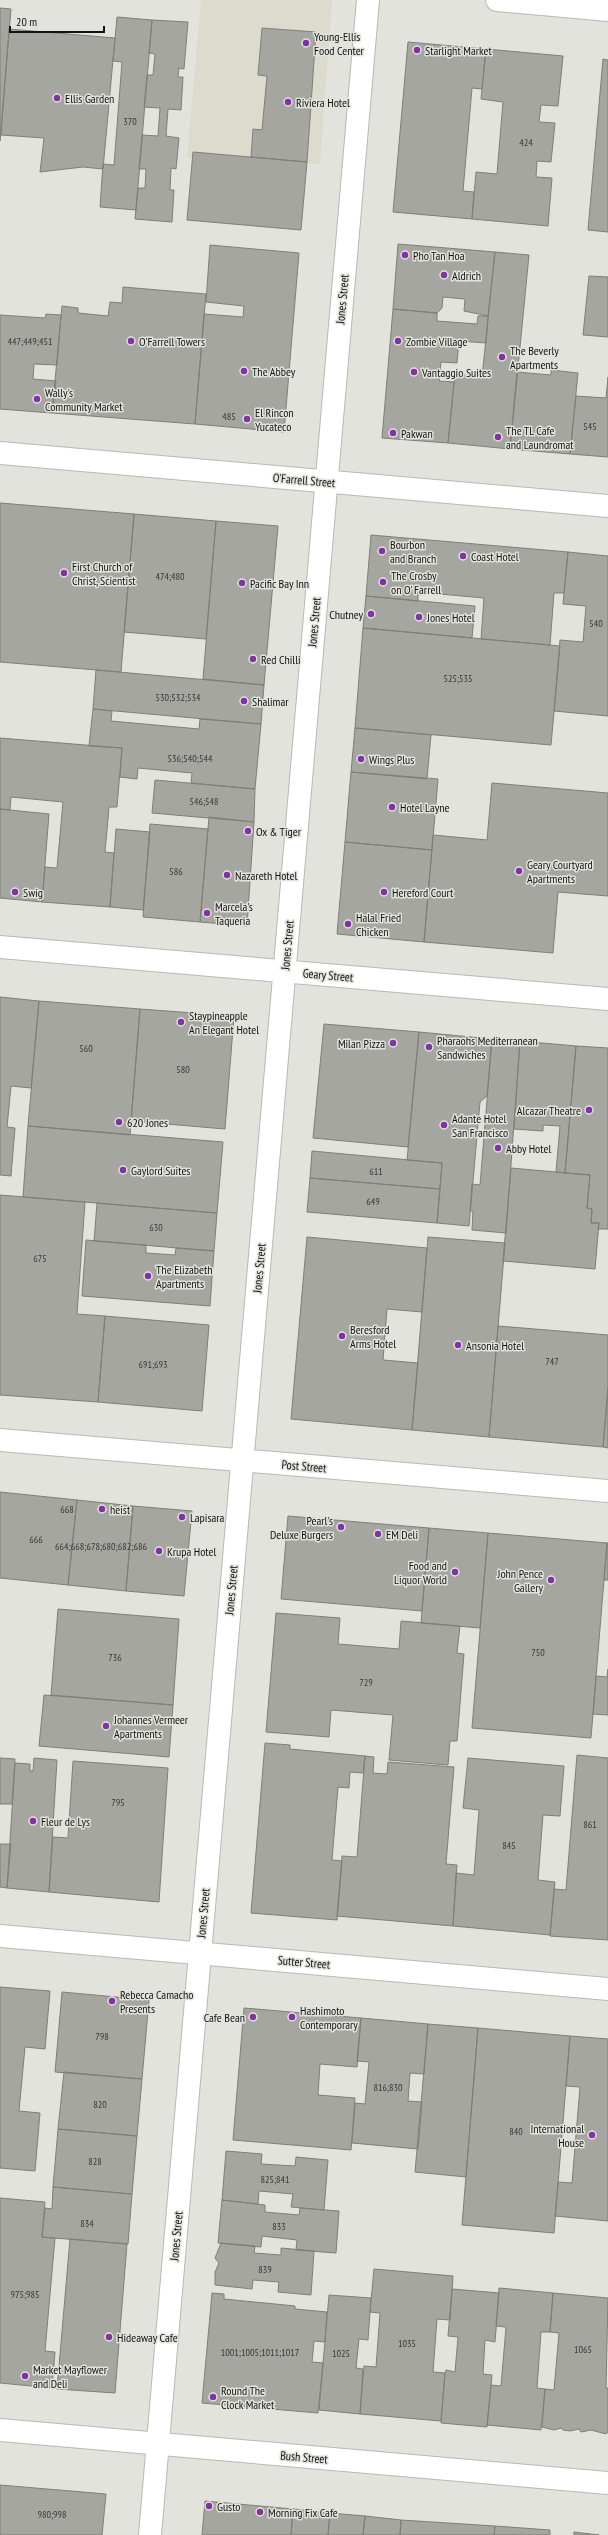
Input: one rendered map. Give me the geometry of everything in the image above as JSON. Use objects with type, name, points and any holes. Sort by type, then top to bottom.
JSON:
[{"type":"main road","name":"Jones Street","points":[[150,2535],[368,0]]},
{"type":"main road","points":[[497,0],[608,10]]},
{"type":"main road","name":"O'Farrell Street","points":[[0,453],[608,506]]},
{"type":"main road","name":"Geary Street","points":[[0,947],[608,999]]},
{"type":"main road","name":"Post Street","points":[[0,1440],[608,1492]]},
{"type":"main road","name":"Sutter Street","points":[[0,1936],[608,1988]]},
{"type":"main road","name":"Bush Street","points":[[0,2430],[158,2445],[608,2483]]},
{"type":"shaded area","points":[[201,0],[332,0],[320,164],[187,158]]},
{"type":"building","points":[[0,8],[11,9],[0,141]]},
{"type":"building","points":[[117,17],[152,20],[136,210],[100,207],[103,164],[114,165],[122,62],[113,61]]},
{"type":"building","points":[[152,20],[188,22],[184,69],[179,68],[178,77],[183,77],[181,110],[168,109],[166,136],[179,138],[176,169],[171,168],[170,190],[174,190],[172,222],[135,219],[138,188],[145,188],[146,169],[139,169],[142,135],[158,136],[160,108],[144,107],[147,75],[153,75],[155,54],[149,53]]},
{"type":"building","name":"Riviera Hotel","points":[[262,28],[316,32],[307,162],[251,157],[253,129],[262,130],[267,76],[258,75]]},
{"type":"building","name":"Ellis Garden","points":[[9,29],[115,38],[103,169],[83,167],[40,172],[44,138],[1,135]]},
{"type":"building","points":[[408,42],[486,49],[482,89],[472,88],[463,191],[474,192],[472,219],[393,212]]},
{"type":"building","points":[[486,49],[563,56],[558,106],[541,105],[539,122],[555,123],[551,162],[537,161],[536,177],[552,178],[548,226],[472,219],[476,172],[497,174],[503,102],[481,99]]},
{"type":"building","points":[[603,59],[608,60],[608,232],[588,230]]},
{"type":"building","points":[[193,152],[307,162],[301,230],[187,220]]},
{"type":"building","name":"Aldrich","points":[[398,244],[495,252],[488,316],[464,311],[465,299],[443,297],[442,308],[437,313],[393,309]]},
{"type":"building","name":"The Abbey","points":[[210,245],[299,253],[284,432],[195,424],[204,314],[243,317],[244,306],[206,302]]},
{"type":"building","name":"The Beverly Apartments","points":[[495,252],[529,255],[510,449],[448,443],[455,374],[482,377]]},
{"type":"building","points":[[589,276],[608,277],[608,337],[583,335]]},
{"type":"building","name":"O'Farrell Towers","points":[[123,287],[206,294],[195,424],[52,413],[62,306],[78,308],[78,313],[108,316],[110,302],[122,303]]},
{"type":"building","name":"Vantaggio Suites","points":[[393,309],[437,313],[437,321],[477,324],[478,316],[488,316],[486,343],[459,341],[457,363],[441,362],[439,381],[454,382],[448,443],[382,438]]},
{"type":"building","points":[[46,314],[61,315],[57,365],[34,364],[33,379],[56,381],[52,413],[0,409],[0,315],[45,318]]},
{"type":"building","points":[[551,370],[578,373],[570,454],[510,449],[517,372],[551,375]]},
{"type":"building","points":[[608,377],[608,457],[570,454],[576,396],[606,398]]},
{"type":"building","name":"First Church of Christ, Scientist","points":[[0,503],[134,514],[121,672],[0,662]]},
{"type":"building","points":[[134,514],[216,521],[206,639],[124,632]]},
{"type":"building","name":"Pacific Bay Inn","points":[[216,521],[278,526],[264,685],[203,679]]},
{"type":"building","points":[[371,535],[568,552],[564,593],[554,593],[550,645],[481,639],[484,598],[418,592],[418,601],[366,596]]},
{"type":"building","points":[[568,552],[608,556],[608,716],[554,711],[560,640],[583,642],[586,606],[563,604]]},
{"type":"building","name":"Jones Hotel","points":[[366,596],[475,606],[472,638],[363,628]]},
{"type":"building","points":[[363,628],[560,646],[551,745],[355,728]]},
{"type":"building","points":[[96,670],[264,685],[261,724],[93,709]]},
{"type":"building","points":[[93,709],[112,711],[111,721],[199,729],[200,719],[261,724],[255,789],[191,783],[192,773],[138,768],[137,779],[120,777],[122,748],[89,746]]},
{"type":"building","points":[[355,728],[431,735],[427,779],[351,772]]},
{"type":"building","points":[[0,738],[122,748],[117,807],[109,807],[105,852],[114,853],[110,907],[42,902],[45,867],[57,868],[63,802],[11,797],[10,810],[0,809]]},
{"type":"building","name":"Hotel Layne","points":[[351,772],[438,779],[432,850],[345,842]]},
{"type":"building","points":[[155,780],[255,789],[254,822],[152,813]]},
{"type":"building","name":"Geary Courtyard Apartments","points":[[492,783],[608,793],[608,896],[558,892],[553,953],[424,942],[433,835],[487,840]]},
{"type":"building","points":[[0,809],[49,814],[42,902],[0,898]]},
{"type":"building","name":"Nazareth Hotel","points":[[209,817],[254,822],[247,926],[200,922]]},
{"type":"building","points":[[150,824],[208,829],[200,922],[143,917]]},
{"type":"building","points":[[116,829],[150,832],[143,910],[110,907]]},
{"type":"building","name":"Hereford Court","points":[[345,842],[432,850],[424,942],[337,934]]},
{"type":"building","points":[[0,997],[39,1001],[31,1088],[11,1086],[7,1127],[15,1128],[11,1176],[0,1175]]},
{"type":"building","points":[[39,1001],[140,1009],[130,1135],[28,1126]]},
{"type":"building","points":[[140,1009],[234,1016],[225,1129],[131,1121]]},
{"type":"building","points":[[324,1024],[419,1032],[408,1147],[313,1138]]},
{"type":"building","name":"Adante Hotel San Francisco","points":[[419,1032],[492,1039],[487,1096],[480,1102],[469,1226],[437,1223],[442,1163],[407,1160]]},
{"type":"building","name":"Abby Hotel","points":[[492,1039],[520,1041],[506,1233],[472,1230],[473,1211],[470,1211],[472,1184],[480,1185]]},
{"type":"building","points":[[520,1041],[576,1046],[565,1173],[556,1172],[560,1126],[543,1125],[543,1131],[514,1129]]},
{"type":"building","name":"Alcazar Theatre","points":[[576,1046],[608,1048],[608,1229],[598,1229],[599,1223],[591,1223],[592,1209],[587,1208],[590,1175],[565,1173]]},
{"type":"building","name":"Gaylord Suites","points":[[28,1126],[223,1142],[217,1213],[23,1197]]},
{"type":"building","points":[[312,1151],[442,1163],[440,1189],[310,1178]]},
{"type":"building","points":[[511,1168],[590,1175],[587,1208],[592,1209],[591,1223],[599,1223],[595,1269],[503,1261]]},
{"type":"building","points":[[310,1178],[440,1189],[437,1223],[307,1212]]},
{"type":"building","points":[[0,1195],[85,1202],[77,1314],[105,1316],[98,1402],[0,1395]]},
{"type":"building","points":[[97,1203],[217,1213],[214,1251],[94,1241]]},
{"type":"building","name":"Beresford Arms Hotel","points":[[307,1237],[427,1248],[422,1312],[387,1309],[383,1360],[418,1363],[412,1430],[291,1419]]},
{"type":"building","name":"Ansonia Hotel","points":[[428,1237],[505,1243],[489,1437],[412,1430]]},
{"type":"building","name":"The Elizabeth Apartments","points":[[86,1240],[146,1245],[146,1253],[175,1255],[176,1248],[214,1251],[210,1306],[82,1296]]},
{"type":"building","points":[[105,1316],[209,1325],[202,1411],[98,1402]]},
{"type":"building","points":[[498,1326],[608,1335],[608,1388],[603,1447],[489,1437]]},
{"type":"building","points":[[608,1388],[608,1448],[603,1447]]},
{"type":"building","points":[[0,1492],[77,1500],[68,1585],[0,1578]]},
{"type":"building","points":[[77,1500],[133,1506],[126,1591],[68,1585]]},
{"type":"building","name":"Krupa Hotel","points":[[133,1506],[192,1511],[184,1596],[126,1591]]},
{"type":"building","points":[[288,1516],[429,1528],[422,1611],[281,1599]]},
{"type":"building","name":"Food and Liquor World","points":[[429,1528],[488,1533],[480,1628],[421,1623]]},
{"type":"building","points":[[488,1533],[607,1543],[591,1738],[472,1728]]},
{"type":"building","points":[[607,1543],[608,1580],[604,1580]]},
{"type":"building","points":[[58,1609],[179,1619],[173,1705],[51,1695]]},
{"type":"building","points":[[276,1613],[340,1618],[338,1644],[399,1649],[401,1621],[460,1626],[457,1653],[464,1654],[457,1741],[450,1741],[448,1765],[389,1760],[393,1715],[331,1710],[329,1737],[266,1732]]},
{"type":"building","points":[[608,1669],[608,1715],[593,1714],[596,1676],[607,1677]]},
{"type":"building","name":"Johannes Vermeer Apartments","points":[[44,1695],[173,1705],[169,1757],[39,1746]]},
{"type":"building","points":[[265,1743],[290,1745],[290,1749],[365,1756],[363,1773],[350,1772],[349,1788],[338,1787],[332,1860],[342,1861],[337,1920],[251,1913]]},
{"type":"building","points":[[577,1755],[608,1758],[608,1940],[550,1936],[554,1889],[566,1890]]},
{"type":"building","points":[[365,1756],[374,1757],[373,1773],[387,1774],[388,1762],[454,1767],[446,1864],[457,1865],[453,1926],[337,1916],[342,1856],[357,1857]]},
{"type":"building","points":[[0,1758],[15,1759],[12,1804],[0,1804]]},
{"type":"building","name":"Fleur de Lys","points":[[34,1758],[57,1760],[49,1892],[7,1888],[15,1763],[30,1764],[30,1771],[33,1771]]},
{"type":"building","points":[[468,1758],[564,1766],[560,1816],[543,1815],[538,1880],[555,1882],[550,1935],[453,1926],[456,1873],[474,1875],[479,1810],[463,1808]]},
{"type":"building","points":[[73,1761],[168,1768],[159,1902],[49,1892],[53,1837],[68,1838]]},
{"type":"building","points":[[0,1844],[11,1844],[7,1888],[0,1887]]},
{"type":"building","points":[[0,1987],[50,1991],[45,2049],[25,2047],[19,2111],[40,2113],[35,2171],[0,2168]]},
{"type":"building","points":[[62,1992],[149,2000],[142,2079],[55,2072]]},
{"type":"building","points":[[244,2008],[361,2018],[357,2067],[320,2064],[318,2095],[355,2098],[351,2150],[233,2140]]},
{"type":"building","points":[[361,2018],[428,2024],[424,2074],[410,2073],[408,2101],[422,2102],[418,2149],[352,2143],[355,2103],[365,2104],[369,2062],[357,2061]]},
{"type":"building","points":[[428,2024],[478,2028],[466,2177],[415,2172]]},
{"type":"building","points":[[478,2028],[570,2036],[554,2233],[462,2225]]},
{"type":"building","name":"International House","points":[[570,2036],[608,2039],[608,2221],[555,2216],[558,2182],[572,2183],[580,2087],[566,2086]]},
{"type":"building","points":[[64,2072],[142,2079],[137,2136],[58,2129]]},
{"type":"building","points":[[58,2129],[137,2136],[132,2194],[53,2187]]},
{"type":"building","points":[[226,2151],[262,2154],[261,2164],[295,2166],[296,2157],[328,2160],[324,2210],[291,2207],[293,2194],[259,2191],[258,2204],[222,2200]]},
{"type":"building","points":[[53,2187],[132,2194],[128,2244],[42,2237],[45,2208],[52,2209]]},
{"type":"building","points":[[0,2198],[45,2202],[42,2237],[55,2238],[45,2351],[55,2352],[52,2388],[0,2383]]},
{"type":"building","points":[[222,2200],[265,2205],[265,2212],[299,2215],[300,2208],[339,2211],[336,2253],[296,2250],[297,2240],[262,2236],[261,2247],[218,2243]]},
{"type":"building","points":[[70,2239],[127,2244],[115,2393],[57,2389]]},
{"type":"building","points":[[221,2243],[255,2246],[254,2253],[281,2255],[281,2248],[314,2251],[311,2295],[278,2292],[279,2282],[253,2280],[252,2289],[215,2285],[215,2272],[219,2263],[215,2258]]},
{"type":"building","points":[[374,2269],[453,2276],[450,2320],[437,2319],[433,2372],[445,2373],[441,2421],[360,2414],[364,2366],[376,2367],[380,2313],[370,2312]]},
{"type":"building","points":[[499,2288],[553,2293],[550,2332],[541,2332],[537,2388],[545,2389],[541,2430],[487,2425],[491,2385],[501,2386],[506,2327],[496,2326]]},
{"type":"building","points":[[452,2289],[499,2293],[495,2342],[485,2340],[483,2374],[492,2375],[487,2427],[441,2423],[445,2373],[446,2370],[455,2372],[458,2337],[448,2336]]},
{"type":"building","points":[[212,2293],[224,2294],[224,2299],[295,2306],[295,2309],[327,2312],[325,2342],[314,2341],[312,2362],[323,2363],[318,2413],[202,2403]]},
{"type":"building","points":[[553,2293],[608,2298],[606,2388],[608,2388],[608,2432],[606,2434],[591,2430],[581,2432],[579,2429],[570,2431],[563,2430],[561,2428],[554,2430],[542,2427],[545,2389],[554,2390],[559,2333],[550,2332]]},
{"type":"building","points":[[329,2295],[371,2298],[368,2340],[359,2339],[356,2368],[363,2369],[360,2414],[319,2410]]},
{"type":"building","points":[[0,2485],[106,2494],[102,2535],[0,2535]]},
{"type":"building","points":[[205,2501],[293,2509],[291,2535],[202,2535]]},
{"type":"building","points":[[293,2509],[330,2513],[328,2535],[291,2535]]},
{"type":"building","points":[[330,2513],[365,2516],[363,2535],[328,2535]]},
{"type":"building","points":[[365,2516],[401,2520],[400,2535],[363,2535]]},
{"type":"building","points":[[401,2520],[495,2526],[494,2535],[400,2535]]},
{"type":"building","points":[[495,2526],[550,2530],[550,2535],[494,2535]]},
{"type":"building","points":[[574,2532],[599,2535],[574,2535]]},
{"type":"place","name":"Young-Ellis Food Center","points":[[306,43]]},
{"type":"place","name":"Starlight Market","points":[[417,50]]},
{"type":"place","name":"Ellis Garden","points":[[57,98]]},
{"type":"place","name":"Riviera Hotel","points":[[288,102]]},
{"type":"place","name":"Pho Tan Hoa","points":[[405,255]]},
{"type":"place","name":"Aldrich","points":[[444,275]]},
{"type":"place","name":"O'Farrell Towers","points":[[131,341]]},
{"type":"place","name":"Zombie Village","points":[[398,341]]},
{"type":"place","name":"The Beverly Apartments","points":[[502,357]]},
{"type":"place","name":"The Abbey","points":[[244,371]]},
{"type":"place","name":"Vantaggio Suites","points":[[414,372]]},
{"type":"place","name":"Wally's Community Market","points":[[37,399]]},
{"type":"place","name":"El Rincon Yucateco","points":[[247,419]]},
{"type":"place","name":"Pakwan","points":[[393,433]]},
{"type":"place","name":"The TL Cafe and Laundromat","points":[[498,437]]},
{"type":"place","name":"Bourbon and Branch","points":[[382,551]]},
{"type":"place","name":"Coast Hotel","points":[[463,556]]},
{"type":"place","name":"First Church of Christ, Scientist","points":[[64,573]]},
{"type":"place","name":"The Crosby on O' Farrell","points":[[383,582]]},
{"type":"place","name":"Pacific Bay Inn","points":[[242,583]]},
{"type":"place","name":"Chutney","points":[[371,614]]},
{"type":"place","name":"Jones Hotel","points":[[419,617]]},
{"type":"place","name":"Red Chilli","points":[[253,659]]},
{"type":"place","name":"Shalimar","points":[[244,701]]},
{"type":"place","name":"Wings Plus","points":[[361,759]]},
{"type":"place","name":"Hotel Layne","points":[[392,807]]},
{"type":"place","name":"Ox & Tiger","points":[[248,831]]},
{"type":"place","name":"Geary Courtyard Apartments","points":[[519,871]]},
{"type":"place","name":"Nazareth Hotel","points":[[227,875]]},
{"type":"place","name":"Swig","points":[[15,892]]},
{"type":"place","name":"Hereford Court","points":[[384,892]]},
{"type":"place","name":"Marcela's Taqueria","points":[[207,913]]},
{"type":"place","name":"Halal Fried Chicken","points":[[348,924]]},
{"type":"place","name":"Staypineapple An Elegant Hotel","points":[[181,1022]]},
{"type":"place","name":"Milan Pizza","points":[[393,1043]]},
{"type":"place","name":"Pharaohs Mediterranean Sandwiches","points":[[429,1047]]},
{"type":"place","name":"Alcazar Theatre","points":[[589,1110]]},
{"type":"place","name":"620 Jones","points":[[119,1122]]},
{"type":"place","name":"Adante Hotel San Francisco","points":[[444,1125]]},
{"type":"place","name":"Abby Hotel","points":[[498,1148]]},
{"type":"place","name":"Gaylord Suites","points":[[123,1170]]},
{"type":"place","name":"The Elizabeth Apartments","points":[[148,1276]]},
{"type":"place","name":"Beresford Arms Hotel","points":[[342,1336]]},
{"type":"place","name":"Ansonia Hotel","points":[[458,1345]]},
{"type":"place","name":"heist","points":[[102,1509]]},
{"type":"place","name":"Lapisara","points":[[182,1517]]},
{"type":"place","name":"Pearl's Deluxe Burgers","points":[[341,1527]]},
{"type":"place","name":"EM Deli","points":[[378,1534]]},
{"type":"place","name":"Krupa Hotel","points":[[159,1551]]},
{"type":"place","name":"Food and Liquor World","points":[[455,1572]]},
{"type":"place","name":"John Pence Gallery","points":[[551,1580]]},
{"type":"place","name":"Johannes Vermeer Apartments","points":[[106,1726]]},
{"type":"place","name":"Fleur de Lys","points":[[33,1821]]},
{"type":"place","name":"Rebecca Camacho Presents","points":[[112,2001]]},
{"type":"place","name":"Cafe Bean","points":[[253,2017]]},
{"type":"place","name":"Hashimoto Contemporary","points":[[292,2017]]},
{"type":"place","name":"International House","points":[[592,2135]]},
{"type":"place","name":"Hideaway Cafe","points":[[109,2337]]},
{"type":"place","name":"Market Mayflower and Deli","points":[[25,2376]]},
{"type":"place","name":"Round The Clock Market","points":[[213,2397]]},
{"type":"place","name":"Gusto","points":[[209,2506]]},
{"type":"place","name":"Morning Fix Cafe","points":[[260,2512]]}]
